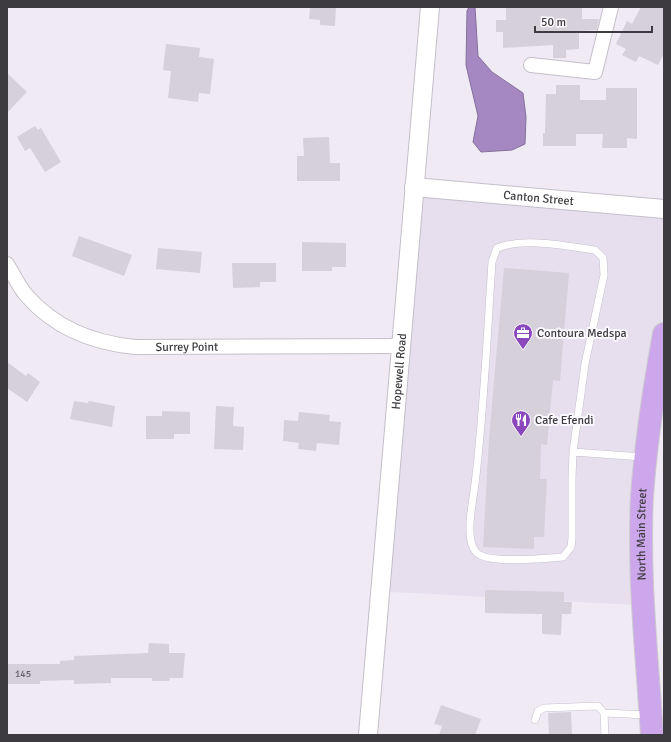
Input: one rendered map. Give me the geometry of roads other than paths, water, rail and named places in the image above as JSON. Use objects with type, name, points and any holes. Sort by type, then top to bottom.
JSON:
[{"type":"main road","name":"North Main Street","points":[[651,725],[641,558],[645,458],[654,386],[664,334]]},
{"type":"street","name":"Hopewell Road","points":[[368,735],[430,7]]},
{"type":"street","points":[[532,65],[594,72],[611,7]]},
{"type":"street","name":"Canton Street","points":[[414,187],[664,209]]},
{"type":"street","name":"Surrey Point","points":[[7,264],[26,295],[41,311],[57,323],[93,340],[115,345],[135,347],[400,346]]},
{"type":"lane","points":[[523,243],[594,250],[603,258],[604,275],[585,364],[573,452],[572,538],[571,548],[568,553],[563,557],[489,559],[477,554],[471,545],[471,522],[482,413],[492,262],[497,248],[508,244],[523,243]]},
{"type":"lane","points":[[573,452],[645,458]]},
{"type":"lane","points":[[535,720],[538,711],[544,708],[598,706],[604,713],[651,725]]},
{"type":"lane","points":[[604,713],[605,735]]},
{"type":"place","name":"Contoura Medspa","points":[[523,350]]},
{"type":"place","name":"Cafe Efendi","points":[[521,437]]}]
